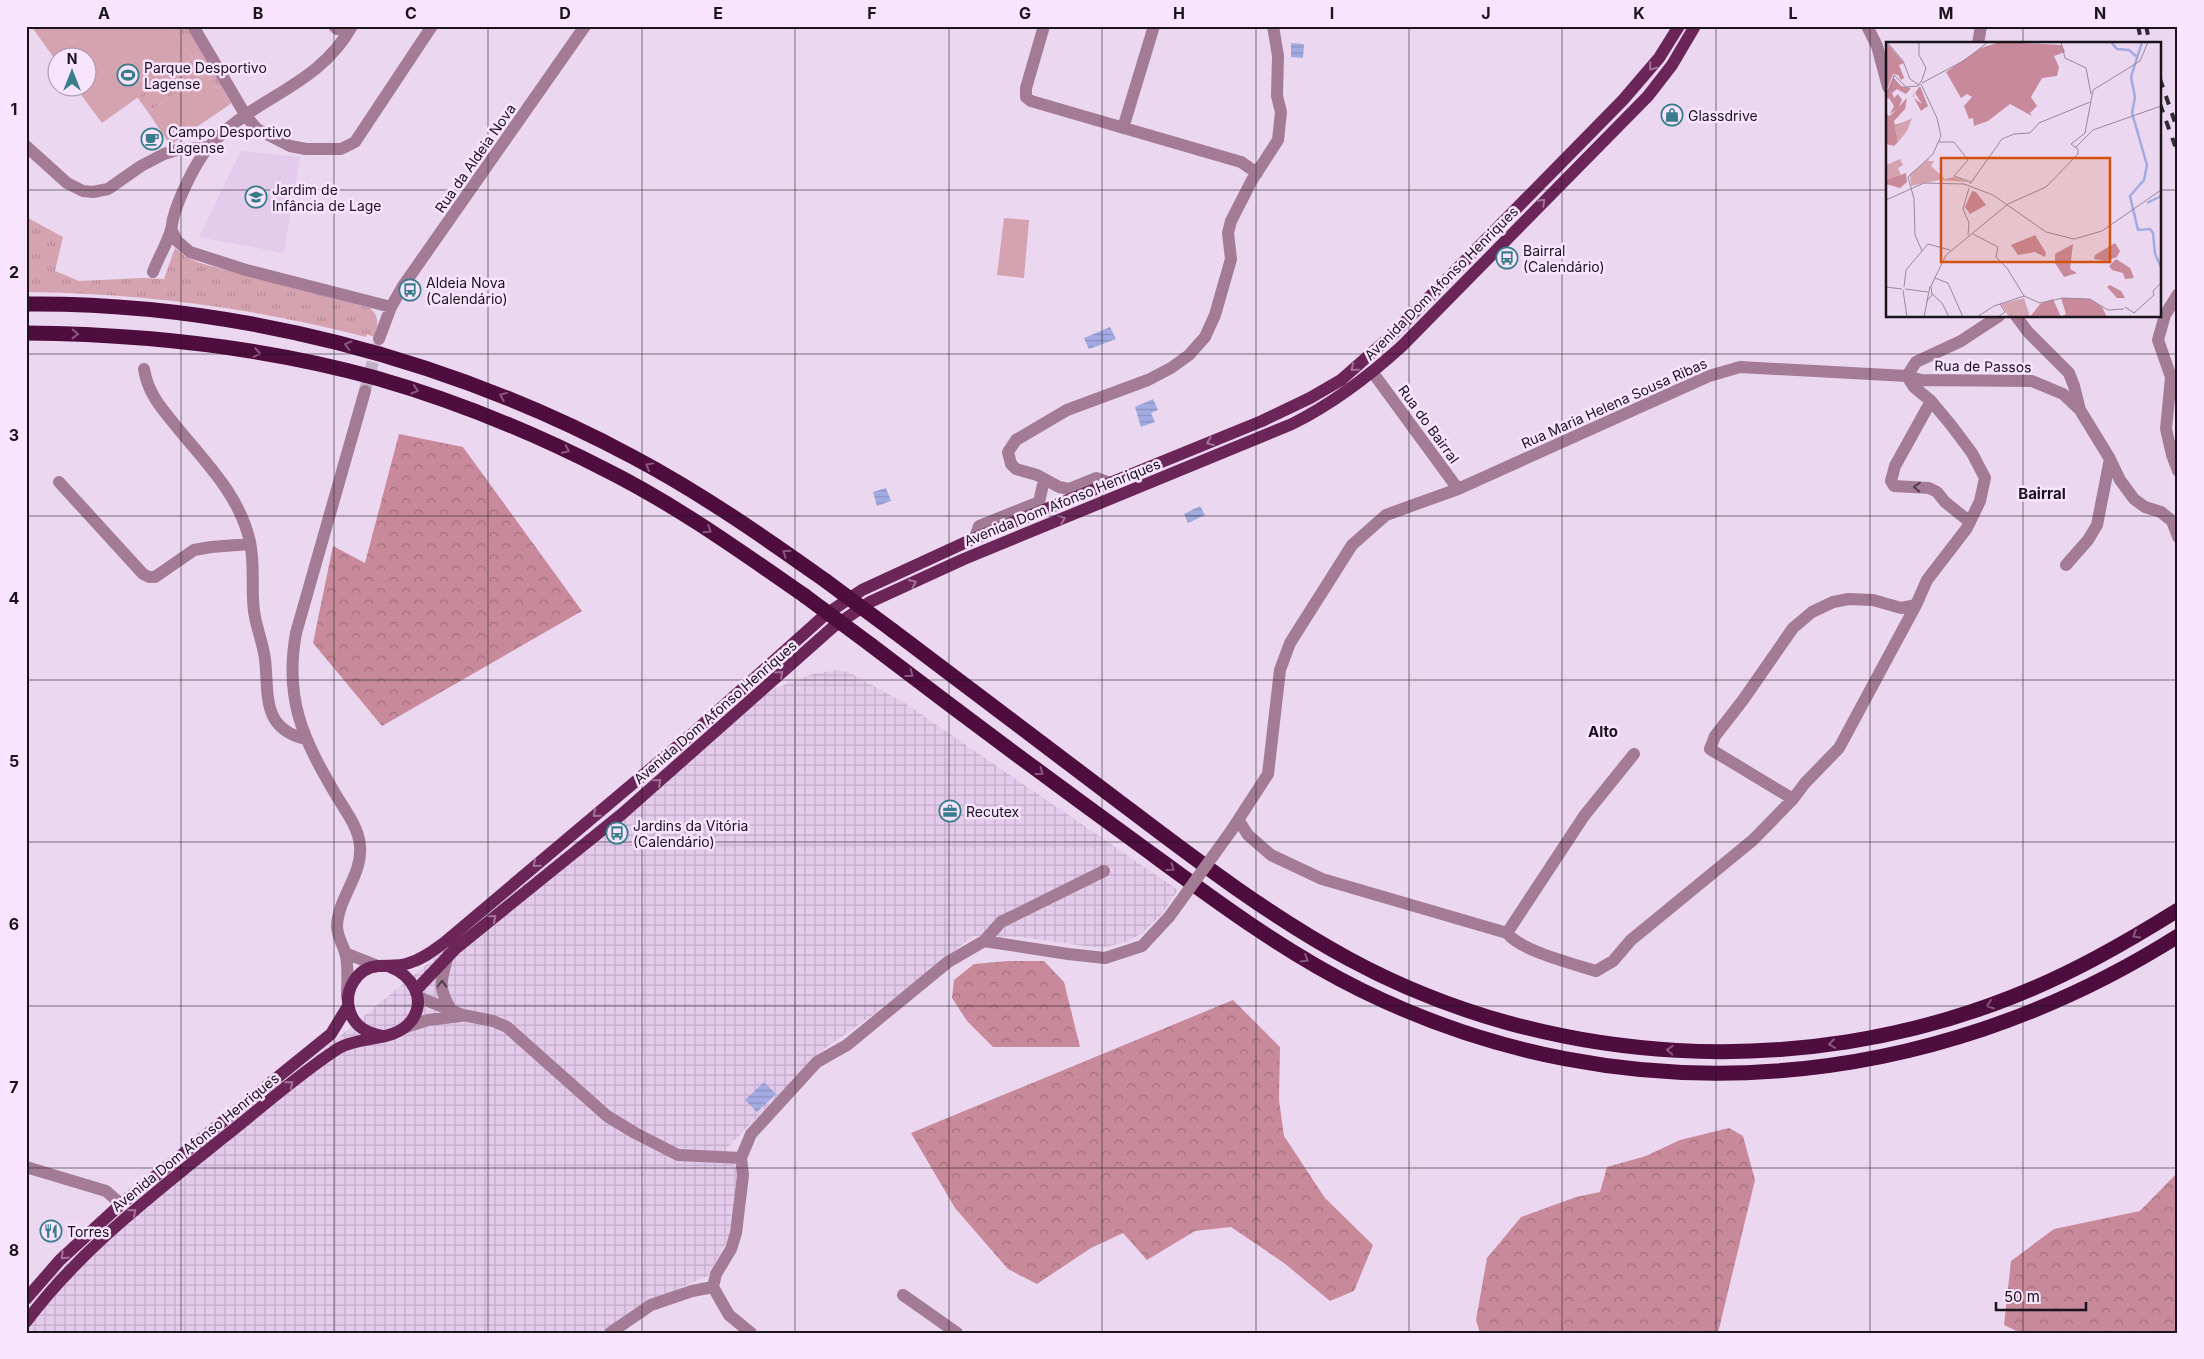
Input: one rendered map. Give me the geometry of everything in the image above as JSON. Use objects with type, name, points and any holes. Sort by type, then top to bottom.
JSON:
[{"type":"highway","points":[[26,304],[130,309],[229,321],[325,339],[448,375],[542,412],[634,457],[721,509],[826,581],[1185,852],[1304,933],[1370,970],[1417,992],[1489,1018],[1561,1036],[1658,1050],[1732,1052],[1806,1047],[1886,1034],[1960,1015],[2032,988],[2102,955],[2178,910]]},
{"type":"highway","points":[[26,333],[137,338],[216,347],[354,372],[424,393],[518,428],[607,470],[694,521],[805,596],[1205,894],[1294,953],[1359,989],[1427,1019],[1482,1038],[1546,1054],[1644,1070],[1718,1074],[1793,1070],[1867,1060],[1916,1050],[1964,1036],[2035,1011],[2103,979],[2178,936]]},
{"type":"main road","name":"Avenida Dom Afonso Henriques","points":[[26,1299],[60,1260],[121,1204],[331,1034],[348,1003],[349,992],[356,978],[362,972],[407,964],[425,957],[445,942],[693,733],[825,615],[862,590],[975,538],[1262,421],[1310,398],[1340,380],[1392,335],[1623,100],[1659,58],[1679,26]]},
{"type":"main road","name":"Avenida Dom Afonso Henriques","points":[[26,1322],[68,1270],[103,1237],[290,1084],[341,1047],[360,1040],[395,1034],[406,1027],[413,1018],[417,1008],[417,993],[448,955],[622,814],[833,627],[870,602],[964,559],[1292,424],[1338,399],[1371,375],[1402,346],[1648,96],[1672,65],[1695,26]]},
{"type":"main road","points":[[384,967],[406,975],[417,993]]},
{"type":"main road","points":[[348,1003],[352,1017],[359,1027],[370,1034],[382,1036]]},
{"type":"street","points":[[192,26],[246,116],[257,129],[290,146],[306,149],[347,148],[355,142],[432,26]]},
{"type":"street","points":[[334,26],[337,29],[351,28]]},
{"type":"street","name":"Rua da Aldeia Nova","points":[[379,339],[391,307],[403,286],[585,26]]},
{"type":"street","points":[[1044,26],[1026,88],[1026,97],[1031,101],[1241,162],[1257,173]]},
{"type":"street","points":[[1123,128],[1154,26]]},
{"type":"street","points":[[1110,483],[1096,478],[1069,489],[1059,488],[1037,475],[1016,469],[1011,464],[1008,452],[1016,440],[1067,410],[1148,380],[1171,368],[1189,355],[1202,342],[1214,315],[1231,258],[1228,233],[1231,221],[1257,173],[1274,148],[1280,127],[1281,112],[1277,76],[1278,56],[1273,26]]},
{"type":"street","points":[[1867,26],[1877,46],[1886,80]]},
{"type":"street","points":[[1978,42],[1981,26]]},
{"type":"street","points":[[153,272],[172,229],[173,218],[198,162],[209,148],[246,116],[307,77],[326,62],[339,48],[351,28]]},
{"type":"street","points":[[26,146],[67,182],[93,192],[108,189],[164,154],[177,150],[209,148]]},
{"type":"street","points":[[172,229],[177,241],[190,252],[246,270],[391,307]]},
{"type":"street","points":[[2178,294],[2165,315],[2158,340],[2171,377],[2166,429],[2178,471]]},
{"type":"street","points":[[1239,820],[1248,835],[1271,855],[1322,879],[1506,933],[1512,940],[1596,971],[1613,961],[1631,940],[1752,840],[1793,799],[1804,783],[1839,748],[1916,605],[1927,580],[1970,522],[1980,501],[1985,478],[1972,453],[1931,401],[1914,387],[1907,376],[1916,362],[1961,341],[1996,318]]},
{"type":"street","name":"Rua de Passos","points":[[2018,318],[2028,332],[2069,373],[2080,410],[2110,459],[2120,480],[2134,499],[2145,507],[2175,516],[2178,537]]},
{"type":"street","name":"Rua Maria Helena Sousa Ribas","points":[[984,941],[1105,958],[1142,946],[1169,918],[1239,820],[1268,774],[1280,670],[1290,643],[1352,545],[1386,515],[1458,489],[1708,376],[1740,368],[1907,376]]},
{"type":"street","points":[[144,369],[150,391],[158,404],[208,465],[237,504],[242,514],[250,544],[254,610],[265,660],[267,697],[270,709],[280,727],[288,733],[305,739]]},
{"type":"street","name":"Rua de Passos","points":[[1907,376],[1921,380],[2032,381],[2063,394],[2080,410]]},
{"type":"street","name":"Rua do Bairral","points":[[1376,377],[1458,489]]},
{"type":"street","points":[[348,1003],[345,953],[338,937],[337,927],[342,906],[358,865],[360,846],[355,828],[305,739],[295,705],[293,681],[294,645],[365,391]]},
{"type":"street","points":[[1931,401],[1895,466],[1891,481],[1894,486],[1929,488],[1938,492],[1945,502],[1970,522]]},
{"type":"street","points":[[2066,565],[2088,540],[2096,525],[2110,459]]},
{"type":"street","points":[[975,538],[978,526],[1039,502],[1044,480]]},
{"type":"street","points":[[58,482],[143,574],[149,578],[155,577],[194,550],[250,544]]},
{"type":"street","points":[[1793,799],[1710,749],[1715,736],[1743,700],[1793,628],[1812,612],[1833,602],[1849,599],[1874,600],[1901,608],[1916,605]]},
{"type":"street","points":[[1506,933],[1584,816],[1634,754]]},
{"type":"street","points":[[751,1333],[729,1314],[713,1287],[716,1274],[731,1249],[736,1233],[743,1175],[741,1158],[751,1134],[817,1062],[847,1045],[948,962],[984,941],[1001,922],[1104,871]]},
{"type":"street","points":[[345,953],[384,967]]},
{"type":"street","points":[[448,955],[440,984],[443,995],[457,1013]]},
{"type":"street","points":[[417,993],[457,1013],[493,1021],[507,1027],[607,1116],[678,1155],[741,1158]]},
{"type":"street","points":[[406,1027],[457,1013]]},
{"type":"street","points":[[26,1167],[106,1190],[121,1204]]},
{"type":"street","points":[[610,1333],[651,1305],[692,1291],[713,1287]]},
{"type":"street","points":[[903,1295],[957,1333]]},
{"type":"shaded area","name":"Jardim de Infância de Lage","points":[[241,151],[300,157],[284,253],[199,237]]},
{"type":"shaded area","points":[[838,670],[848,672],[903,702],[1178,890],[1161,915],[1142,933],[1127,942],[1099,948],[1020,937],[973,936],[874,1014],[825,1048],[726,1149],[737,1171],[731,1234],[708,1276],[645,1303],[605,1333],[26,1333],[26,1314],[56,1274],[84,1247],[523,885],[751,702],[776,688],[813,674]]},
{"type":"green space","name":"Parque Desportivo Lagense","points":[[31,26],[170,26],[193,58],[102,123],[83,98],[98,98],[98,48],[48,48],[48,50]]},
{"type":"green space","points":[[170,26],[187,26],[231,103],[229,105],[207,73],[148,112],[137,97],[193,58]]},
{"type":"green space","points":[[207,73],[229,105],[170,145],[148,112]]},
{"type":"green space","points":[[26,217],[63,237],[55,271],[79,281],[164,279],[175,248],[186,257],[200,263],[370,308],[377,318],[374,337],[367,334],[366,337],[240,310],[197,304],[112,295],[26,292]]},
{"type":"green space","points":[[1004,218],[1029,220],[1024,278],[997,275]]},
{"type":"green space","points":[[399,434],[463,447],[582,611],[382,726],[313,643],[333,546],[365,563]]},
{"type":"green space","points":[[1008,961],[1044,961],[1064,982],[1080,1047],[993,1047],[967,1021],[952,998],[954,980],[974,964]]},
{"type":"green space","points":[[1233,1000],[1280,1047],[1279,1100],[1284,1136],[1325,1198],[1373,1245],[1354,1291],[1330,1301],[1284,1263],[1231,1227],[1195,1231],[1147,1260],[1123,1233],[1091,1248],[1037,1284],[1008,1269],[955,1208],[911,1133]]},
{"type":"green space","points":[[1729,1128],[1743,1136],[1755,1180],[1718,1333],[1480,1333],[1476,1320],[1487,1258],[1521,1217],[1576,1197],[1600,1192],[1607,1167],[1646,1156],[1680,1140]]},
{"type":"green space","points":[[2178,1172],[2178,1329],[2172,1333],[2021,1333],[2004,1325],[2011,1261],[2054,1229],[2140,1211]]},
{"type":"water","points":[[1291,43],[1304,44],[1303,58],[1291,57]]},
{"type":"water","points":[[1110,327],[1116,339],[1089,349],[1084,338]]},
{"type":"water","points":[[1153,399],[1158,410],[1151,413],[1155,422],[1141,427],[1135,407]]},
{"type":"water","points":[[886,488],[891,501],[877,506],[873,492]]},
{"type":"water","points":[[1200,506],[1205,515],[1188,523],[1184,514]]},
{"type":"water","points":[[764,1082],[776,1094],[757,1112],[745,1100]]},
{"type":"tunnel","points":[[365,391],[379,339]]},
{"type":"railway","points":[[2138,26],[2142,42]]},
{"type":"railway","points":[[2146,26],[2150,42]]},
{"type":"railway","points":[[2162,85],[2178,131]]},
{"type":"railway","points":[[2162,110],[2178,154]]},
{"type":"place","name":"Parque Desportivo Lagense","points":[[128,75]]},
{"type":"place","name":"Glassdrive","points":[[1672,115]]},
{"type":"place","name":"Campo Desportivo Lagense","points":[[152,139]]},
{"type":"place","name":"Jardim de Infância de Lage","points":[[256,197]]},
{"type":"place","name":"Bairral (Calendário)","points":[[1507,258]]},
{"type":"place","name":"Aldeia Nova (Calendário)","points":[[410,290]]},
{"type":"place","name":"Recutex","points":[[950,811]]},
{"type":"place","name":"Jardins da Vitória (Calendário)","points":[[617,833]]},
{"type":"place","name":"Torres","points":[[51,1231]]},
{"type":"district","name":"Bairral","points":[[2042,493]]},
{"type":"district","name":"Alto","points":[[1603,731]]}]
